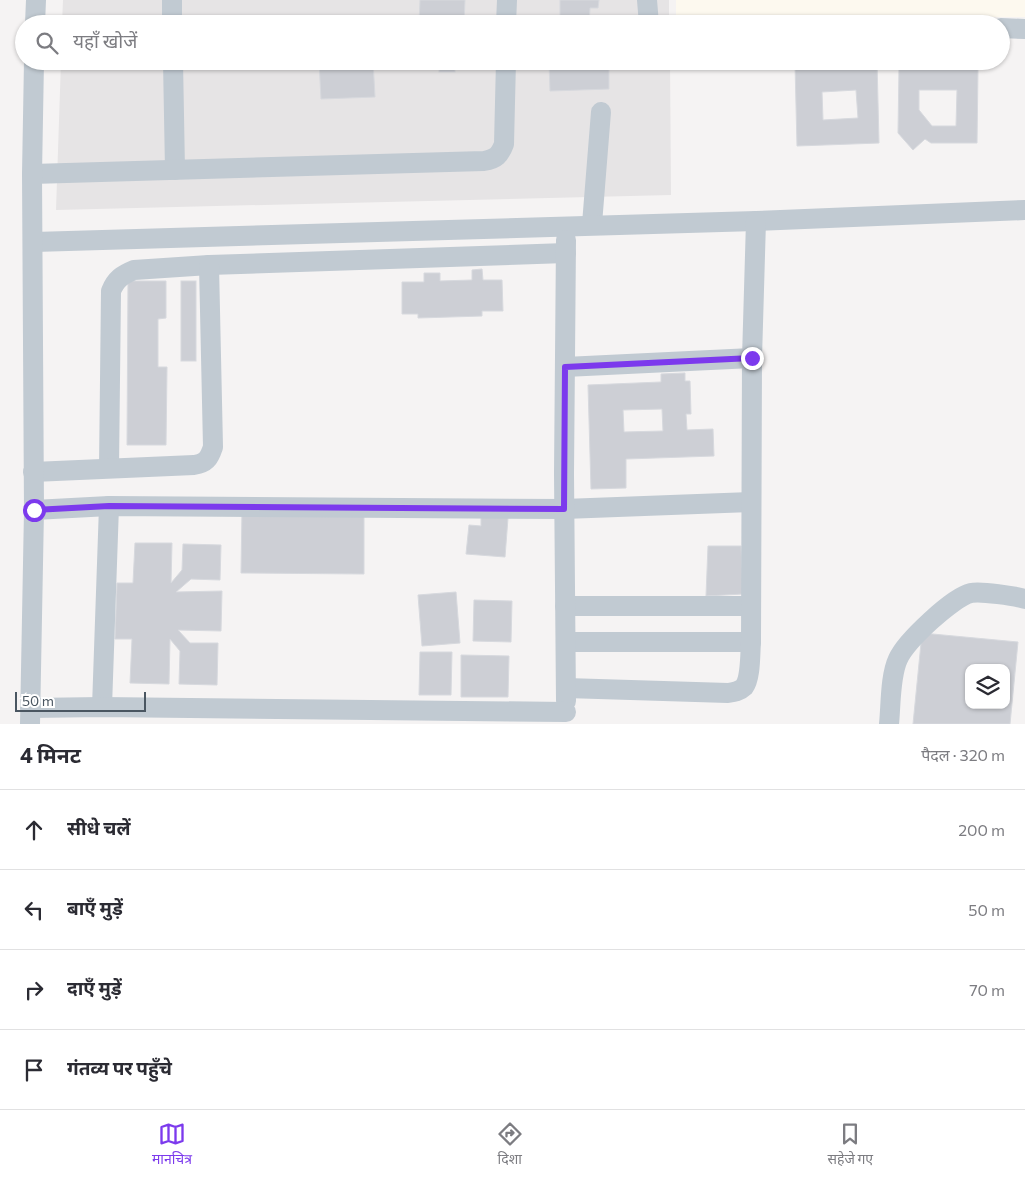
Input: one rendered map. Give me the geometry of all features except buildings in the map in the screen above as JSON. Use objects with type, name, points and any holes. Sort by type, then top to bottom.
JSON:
[{"type":"street","points":[[35,15],[36,0]]},
{"type":"street","points":[[172,0],[172,15]]},
{"type":"street","points":[[506,15],[507,0]]},
{"type":"street","points":[[648,0],[649,15]]},
{"type":"street","points":[[1010,28],[1025,29]]},
{"type":"street","points":[[34,70],[32,174],[34,242],[34,510],[30,716],[102,707],[566,718],[564,509],[566,225]]},
{"type":"street","points":[[173,70],[175,170]]},
{"type":"street","points":[[32,174],[484,161],[495,159],[504,144],[506,70]]},
{"type":"street","points":[[592,224],[601,112]]},
{"type":"street","points":[[34,242],[592,224],[756,221],[1025,210]]},
{"type":"street","points":[[566,688],[728,693],[738,691],[745,686],[748,676],[751,642],[752,358],[756,221]]},
{"type":"street","points":[[109,468],[111,291],[116,280],[124,274],[134,270],[209,265],[566,253]]},
{"type":"street","points":[[34,472],[194,465],[204,464],[210,457],[213,447],[209,265]]},
{"type":"street","points":[[565,367],[752,358]]},
{"type":"street","points":[[34,510],[109,506],[564,509],[751,502]]},
{"type":"street","points":[[102,707],[109,506]]},
{"type":"street","points":[[889,724],[895,669],[898,660],[910,641],[950,604],[962,596],[973,592],[1025,599]]},
{"type":"street","points":[[565,606],[750,606]]},
{"type":"street","points":[[566,642],[751,642]]},
{"type":"shaded area","points":[[63,0],[669,0],[669,15],[62,15]]},
{"type":"shaded area","points":[[676,0],[1025,0],[1025,17],[1010,17],[1010,15],[676,15]]},
{"type":"shaded area","points":[[61,70],[670,70],[671,195],[56,210]]},
{"type":"route","points":[[34,510],[109,506],[564,509],[565,367],[752,358]]}]
